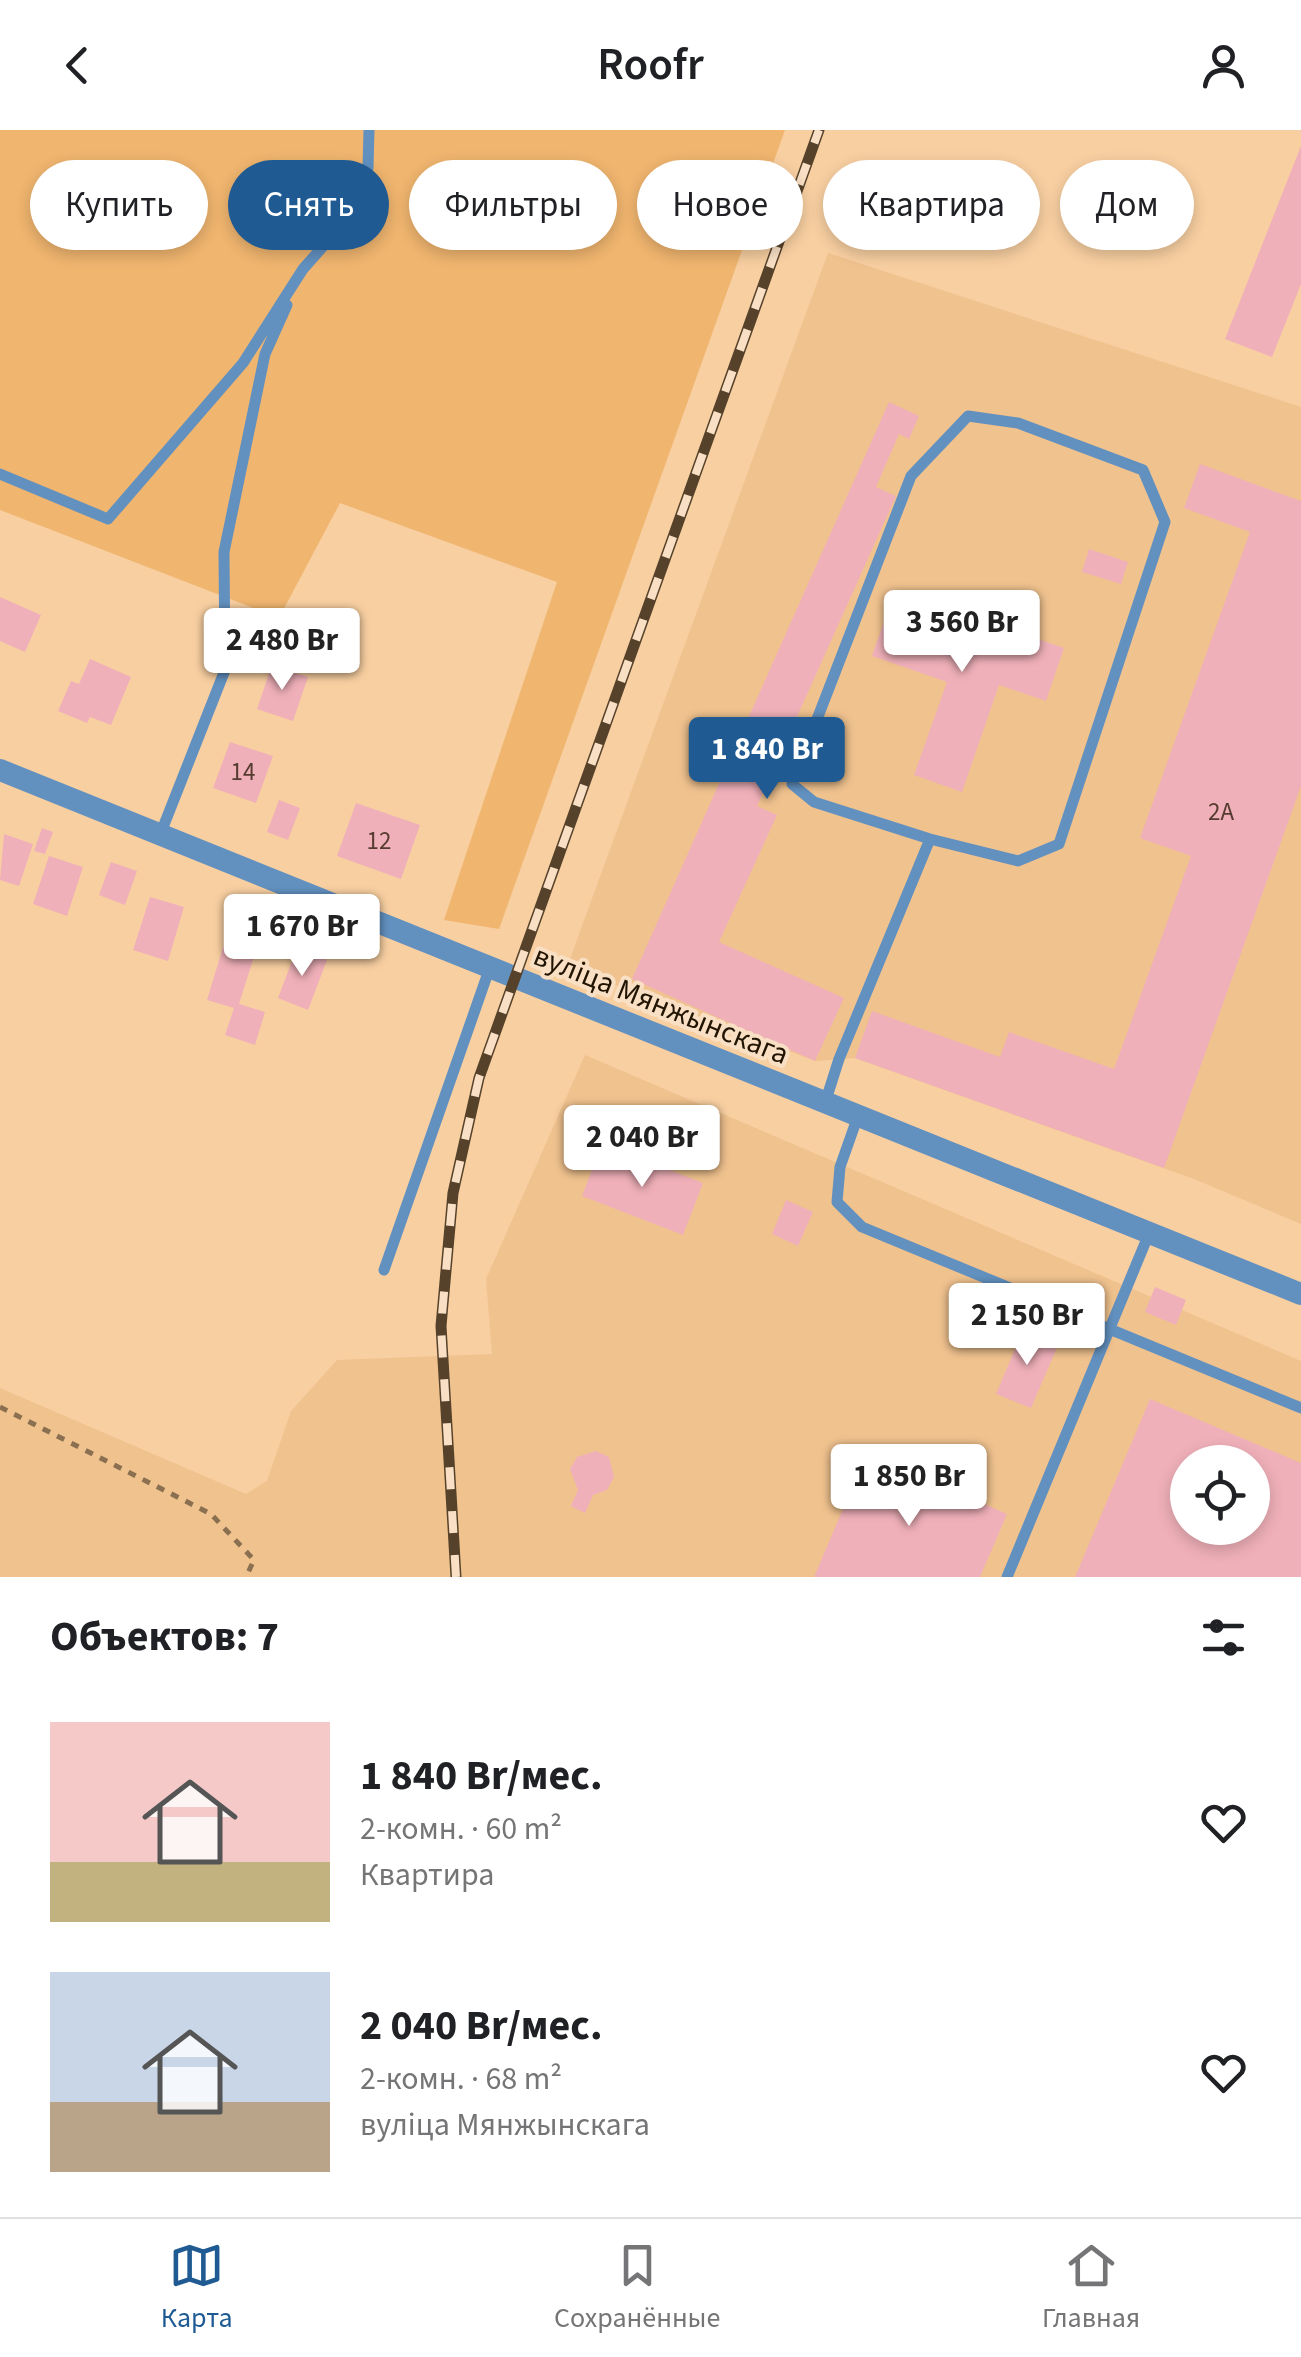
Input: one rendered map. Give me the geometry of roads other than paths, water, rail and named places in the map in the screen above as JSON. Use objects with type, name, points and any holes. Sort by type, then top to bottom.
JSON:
[{"type":"street","name":"вуліца Мянжынскага","points":[[0,770],[1148,1236],[1301,1294]]},
{"type":"lane","points":[[0,474],[108,518],[243,363],[303,269],[350,216],[368,168],[370,130]]},
{"type":"lane","points":[[160,835],[225,670],[224,552],[245,437],[265,354],[303,269]]},
{"type":"lane","points":[[968,416],[1018,423],[1143,470],[1165,522],[1059,844],[1018,861],[930,839],[814,802],[792,784],[912,476],[968,416]]},
{"type":"lane","points":[[825,1103],[839,1059],[930,839]]},
{"type":"lane","points":[[384,1270],[489,970]]},
{"type":"lane","points":[[858,1116],[840,1167],[837,1202],[862,1227],[1301,1408]]},
{"type":"lane","points":[[1006,1577],[1148,1236]]},
{"type":"railway","points":[[456,1577],[441,1326],[453,1193],[479,1078],[819,130]]}]
